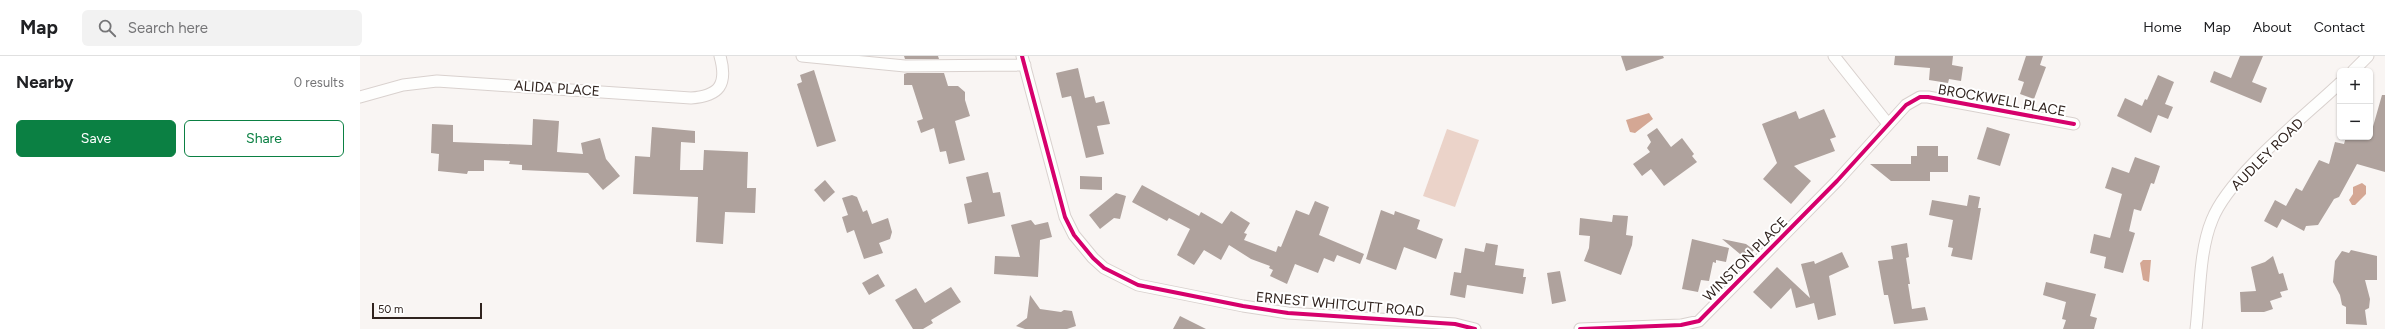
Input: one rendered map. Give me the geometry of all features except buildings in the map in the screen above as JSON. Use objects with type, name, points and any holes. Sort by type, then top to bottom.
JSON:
[{"type":"street","name":"ALIDA PLACE","points":[[360,97],[403,85],[437,81],[704,98],[714,94],[720,87],[723,66],[720,56]]},
{"type":"street","points":[[802,56],[905,66],[1024,61]]},
{"type":"street","points":[[1834,56],[1888,124]]},
{"type":"street","points":[[2356,68],[2368,56]]},
{"type":"street","name":"ERNEST WHITCUTT ROAD","points":[[1024,61],[1065,217],[1074,235],[1093,258],[1104,268],[1138,285],[1243,306],[1288,313],[1471,328]]},
{"type":"street","name":"AUDLEY ROAD","points":[[2196,329],[2207,236],[2218,207],[2243,175],[2337,86]]},
{"type":"street","name":"BROCKWELL PLACE","points":[[1888,124],[1909,102],[1928,97],[2074,124]]},
{"type":"street","name":"WINSTON PLACE","points":[[1580,329],[1681,325],[1699,321],[1837,181],[1888,124]]},
{"type":"shaded area","points":[[1649,113],[1653,119],[1635,133],[1630,132],[1626,120]]},
{"type":"shaded area","points":[[1447,129],[1479,140],[1455,207],[1423,196]]},
{"type":"shaded area","points":[[2362,183],[2366,186],[2366,194],[2355,205],[2352,205],[2349,200],[2353,194],[2353,187]]},
{"type":"shaded area","points":[[2143,260],[2151,260],[2149,282],[2143,280],[2140,263]]},
{"type":"cycle path","points":[[1022,56],[1065,217],[1074,235],[1093,258],[1104,268],[1138,285],[1243,306],[1288,313],[1455,324],[1475,329]]},
{"type":"cycle path","points":[[1580,329],[1681,325],[1699,321],[1837,181],[1906,105],[1920,97],[1928,97],[2074,124]]}]
